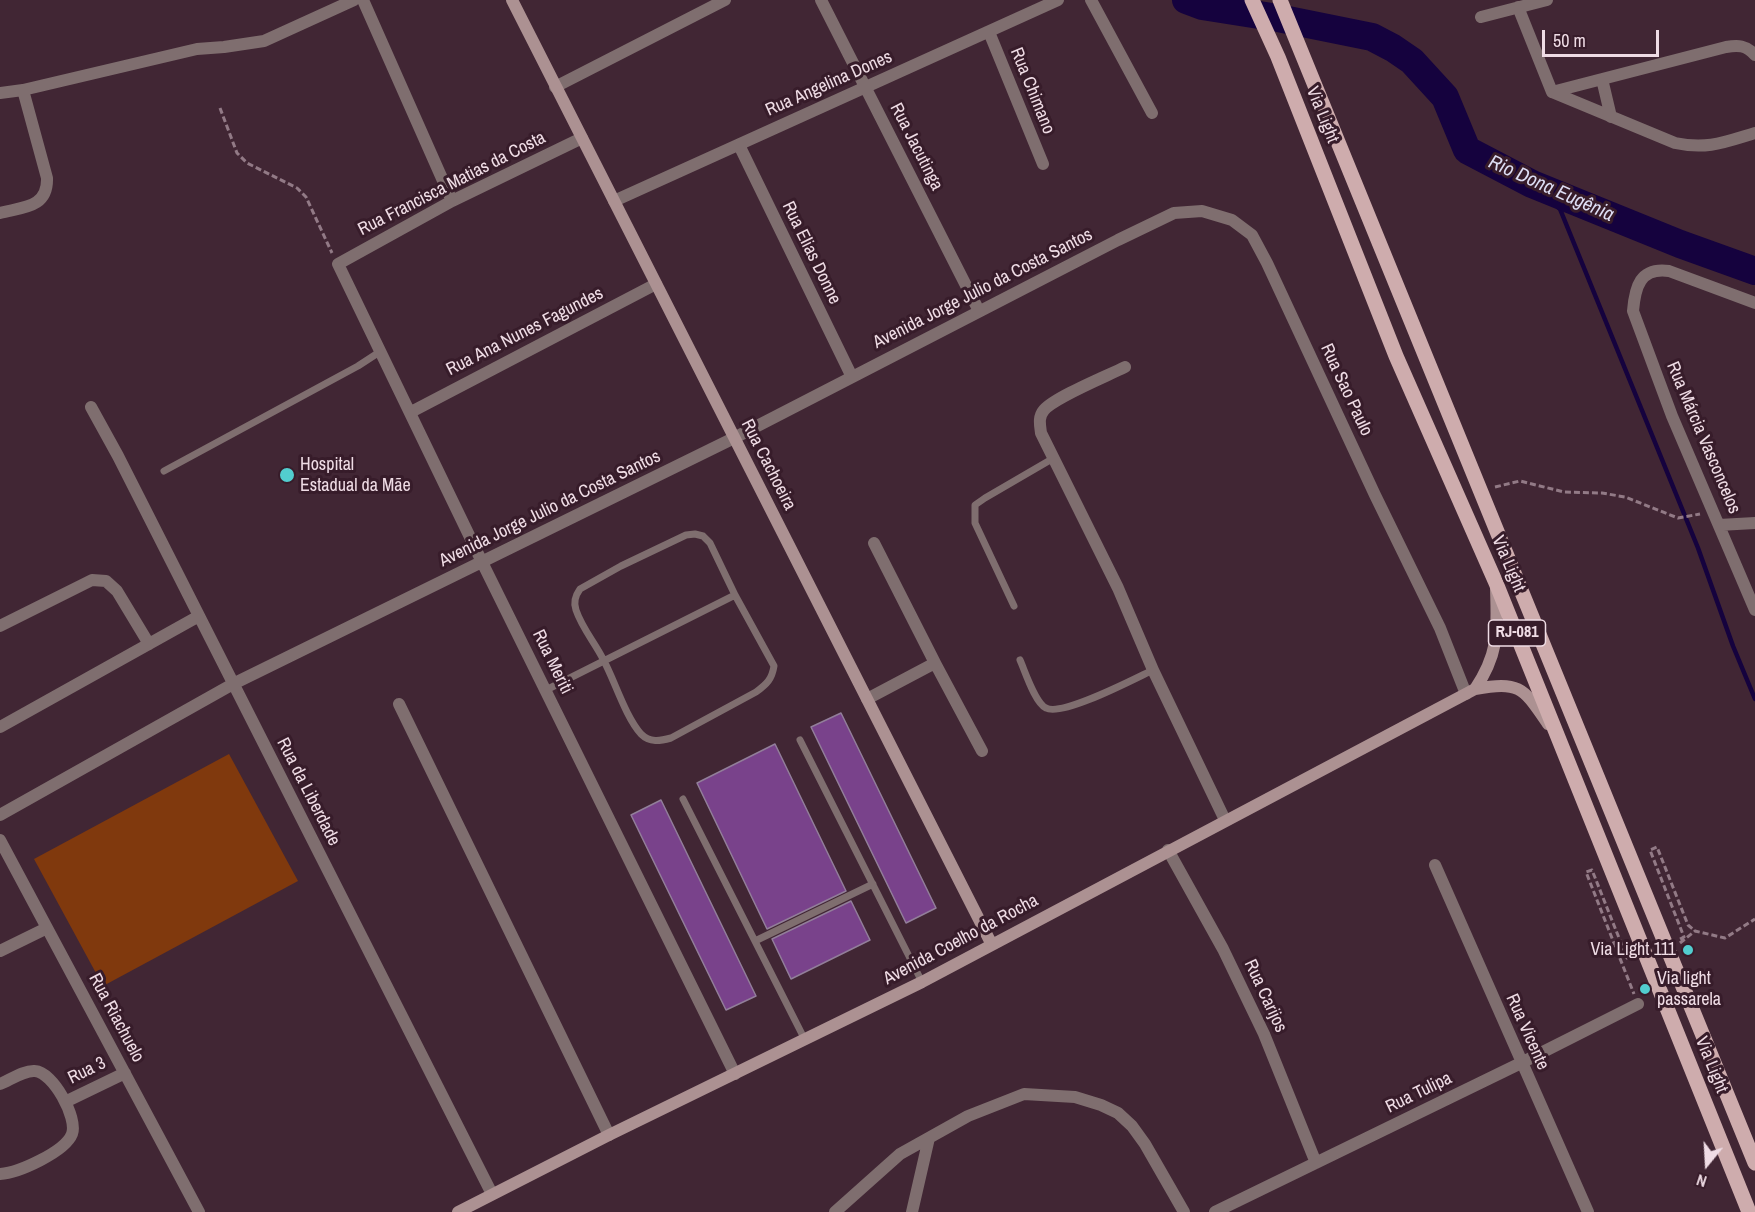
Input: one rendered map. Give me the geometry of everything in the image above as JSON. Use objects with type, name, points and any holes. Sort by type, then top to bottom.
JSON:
[{"type":"main road","name":"Rua Cachoeira","points":[[513,0],[555,87],[992,945]]},
{"type":"main road","name":"Via Light","points":[[1252,0],[1278,57],[1396,356],[1496,583],[1749,1212]]},
{"type":"main road","name":"Via Light","points":[[1282,4],[1755,1163]]},
{"type":"main road","points":[[1470,691],[1490,664],[1495,648],[1496,583]]},
{"type":"main road","name":"Avenida Coelho da Rocha","points":[[458,1212],[609,1135],[922,982],[1470,691],[1501,685],[1516,687],[1525,692],[1561,742]]},
{"type":"street","points":[[0,93],[23,90],[197,49],[264,40],[354,0]]},
{"type":"street","points":[[363,0],[452,201]]},
{"type":"street","points":[[555,87],[725,0]]},
{"type":"street","name":"Rua Jacutinga","points":[[821,0],[979,311]]},
{"type":"street","name":"Rua Angelina Dones","points":[[614,201],[1058,0]]},
{"type":"street","points":[[1090,0],[1152,114]]},
{"type":"street","points":[[1481,17],[1547,0]]},
{"type":"street","points":[[1518,7],[1552,92],[1675,143],[1690,147],[1707,147],[1755,133]]},
{"type":"street","name":"Rua Chimano","points":[[988,32],[1043,164]]},
{"type":"street","points":[[1552,92],[1726,47],[1739,45],[1751,50],[1755,55]]},
{"type":"street","points":[[1602,79],[1611,117]]},
{"type":"street","points":[[0,213],[40,201],[47,186],[47,178],[23,90]]},
{"type":"street","name":"Rua Francisca Matias da Costa","points":[[338,264],[452,201],[582,138]]},
{"type":"street","name":"Rua Elias Donne","points":[[738,145],[852,377]]},
{"type":"street","name":"Rua Sao Paulo","points":[[1118,240],[1174,213],[1202,211],[1232,220],[1252,235],[1470,691]]},
{"type":"street","name":"Avenida Jorge Julio da Costa Santos","points":[[0,815],[233,684],[734,438],[1118,240]]},
{"type":"street","name":"Rua Meriti","points":[[338,264],[482,562],[735,1074]]},
{"type":"street","name":"Rua Márcia Vasconcelos","points":[[1755,303],[1669,271],[1655,269],[1640,281],[1634,296],[1633,311],[1672,416],[1755,610]]},
{"type":"street","name":"Rua Ana Nunes Fagundes","points":[[411,412],[656,284]]},
{"type":"street","points":[[1125,367],[1066,396],[1044,410],[1039,420],[1041,433],[1118,588],[1153,670],[1225,820]]},
{"type":"street","name":"Rua da Liberdade","points":[[92,407],[492,1194]]},
{"type":"street","points":[[1719,525],[1755,523]]},
{"type":"street","points":[[874,543],[982,751]]},
{"type":"street","points":[[0,626],[92,580],[106,582],[117,591],[149,644]]},
{"type":"street","points":[[0,727],[199,616]]},
{"type":"street","points":[[867,699],[935,663]]},
{"type":"street","points":[[399,704],[609,1135]]},
{"type":"street","name":"Rua Riachuelo","points":[[0,840],[199,1212]]},
{"type":"street","name":"Rua Carijos","points":[[1168,850],[1223,949],[1264,1034],[1316,1163]]},
{"type":"street","name":"Rua Vicente","points":[[1435,865],[1588,1212]]},
{"type":"street","points":[[0,951],[47,928]]},
{"type":"street","name":"Rua Tulipa","points":[[1215,1212],[1638,1004]]},
{"type":"street","points":[[0,1084],[31,1071],[37,1071],[51,1078],[65,1102],[73,1125],[73,1131],[66,1143],[36,1162],[12,1172],[0,1174]]},
{"type":"street","name":"Rua 3","points":[[65,1102],[125,1073]]},
{"type":"street","points":[[836,1212],[900,1154],[968,1116],[1024,1094],[1075,1097],[1118,1113],[1132,1126],[1184,1212]]},
{"type":"street","points":[[912,1212],[929,1138]]},
{"type":"lane","points":[[164,471],[358,366],[381,351]]},
{"type":"lane","points":[[1014,606],[975,523],[975,505],[1052,459]]},
{"type":"lane","points":[[686,534],[703,536],[710,543],[735,596],[774,666],[768,684],[671,738],[658,741],[641,734],[578,615],[576,595],[580,589],[686,534]]},
{"type":"lane","points":[[546,690],[735,596]]},
{"type":"lane","points":[[1020,660],[1038,702],[1056,711],[1078,704],[1153,670]]},
{"type":"lane","points":[[800,740],[922,982]]},
{"type":"lane","points":[[683,799],[805,1040]]},
{"type":"lane","points":[[755,941],[873,884]]},
{"type":"path","points":[[220,108],[237,153],[247,163],[297,188],[306,197],[338,264]]},
{"type":"path","points":[[1481,492],[1499,485],[1520,481],[1564,492],[1602,493],[1625,497],[1678,518],[1707,513]]},
{"type":"path","points":[[1688,925],[1695,931],[1725,938],[1755,919]]},
{"type":"path","points":[[1670,951],[1695,931]]},
{"type":"path","points":[[1615,944],[1638,1004]]},
{"type":"shaded area","points":[[229,754],[298,881],[103,986],[34,859]]},
{"type":"building","points":[[841,713],[936,908],[906,923],[811,727]]},
{"type":"building","points":[[775,744],[846,891],[767,929],[697,783]]},
{"type":"building","points":[[661,800],[756,996],[726,1010],[631,815]]},
{"type":"building","points":[[851,901],[870,940],[791,979],[772,939]]},
{"type":"waterway","name":"Rio Dona Eugênia","points":[[1186,0],[1202,6],[1278,18],[1372,37],[1412,61],[1445,97],[1467,150],[1532,184],[1680,244],[1755,271]]},
{"type":"waterway","points":[[1532,184],[1560,209],[1698,548],[1733,646],[1755,699]]},
{"type":"place","name":"Hospital Estadual da Mãe","points":[[287,475]]},
{"type":"place","name":"Via Light 111","points":[[1688,950]]},
{"type":"place","name":"Via light passarela","points":[[1645,989]]}]
